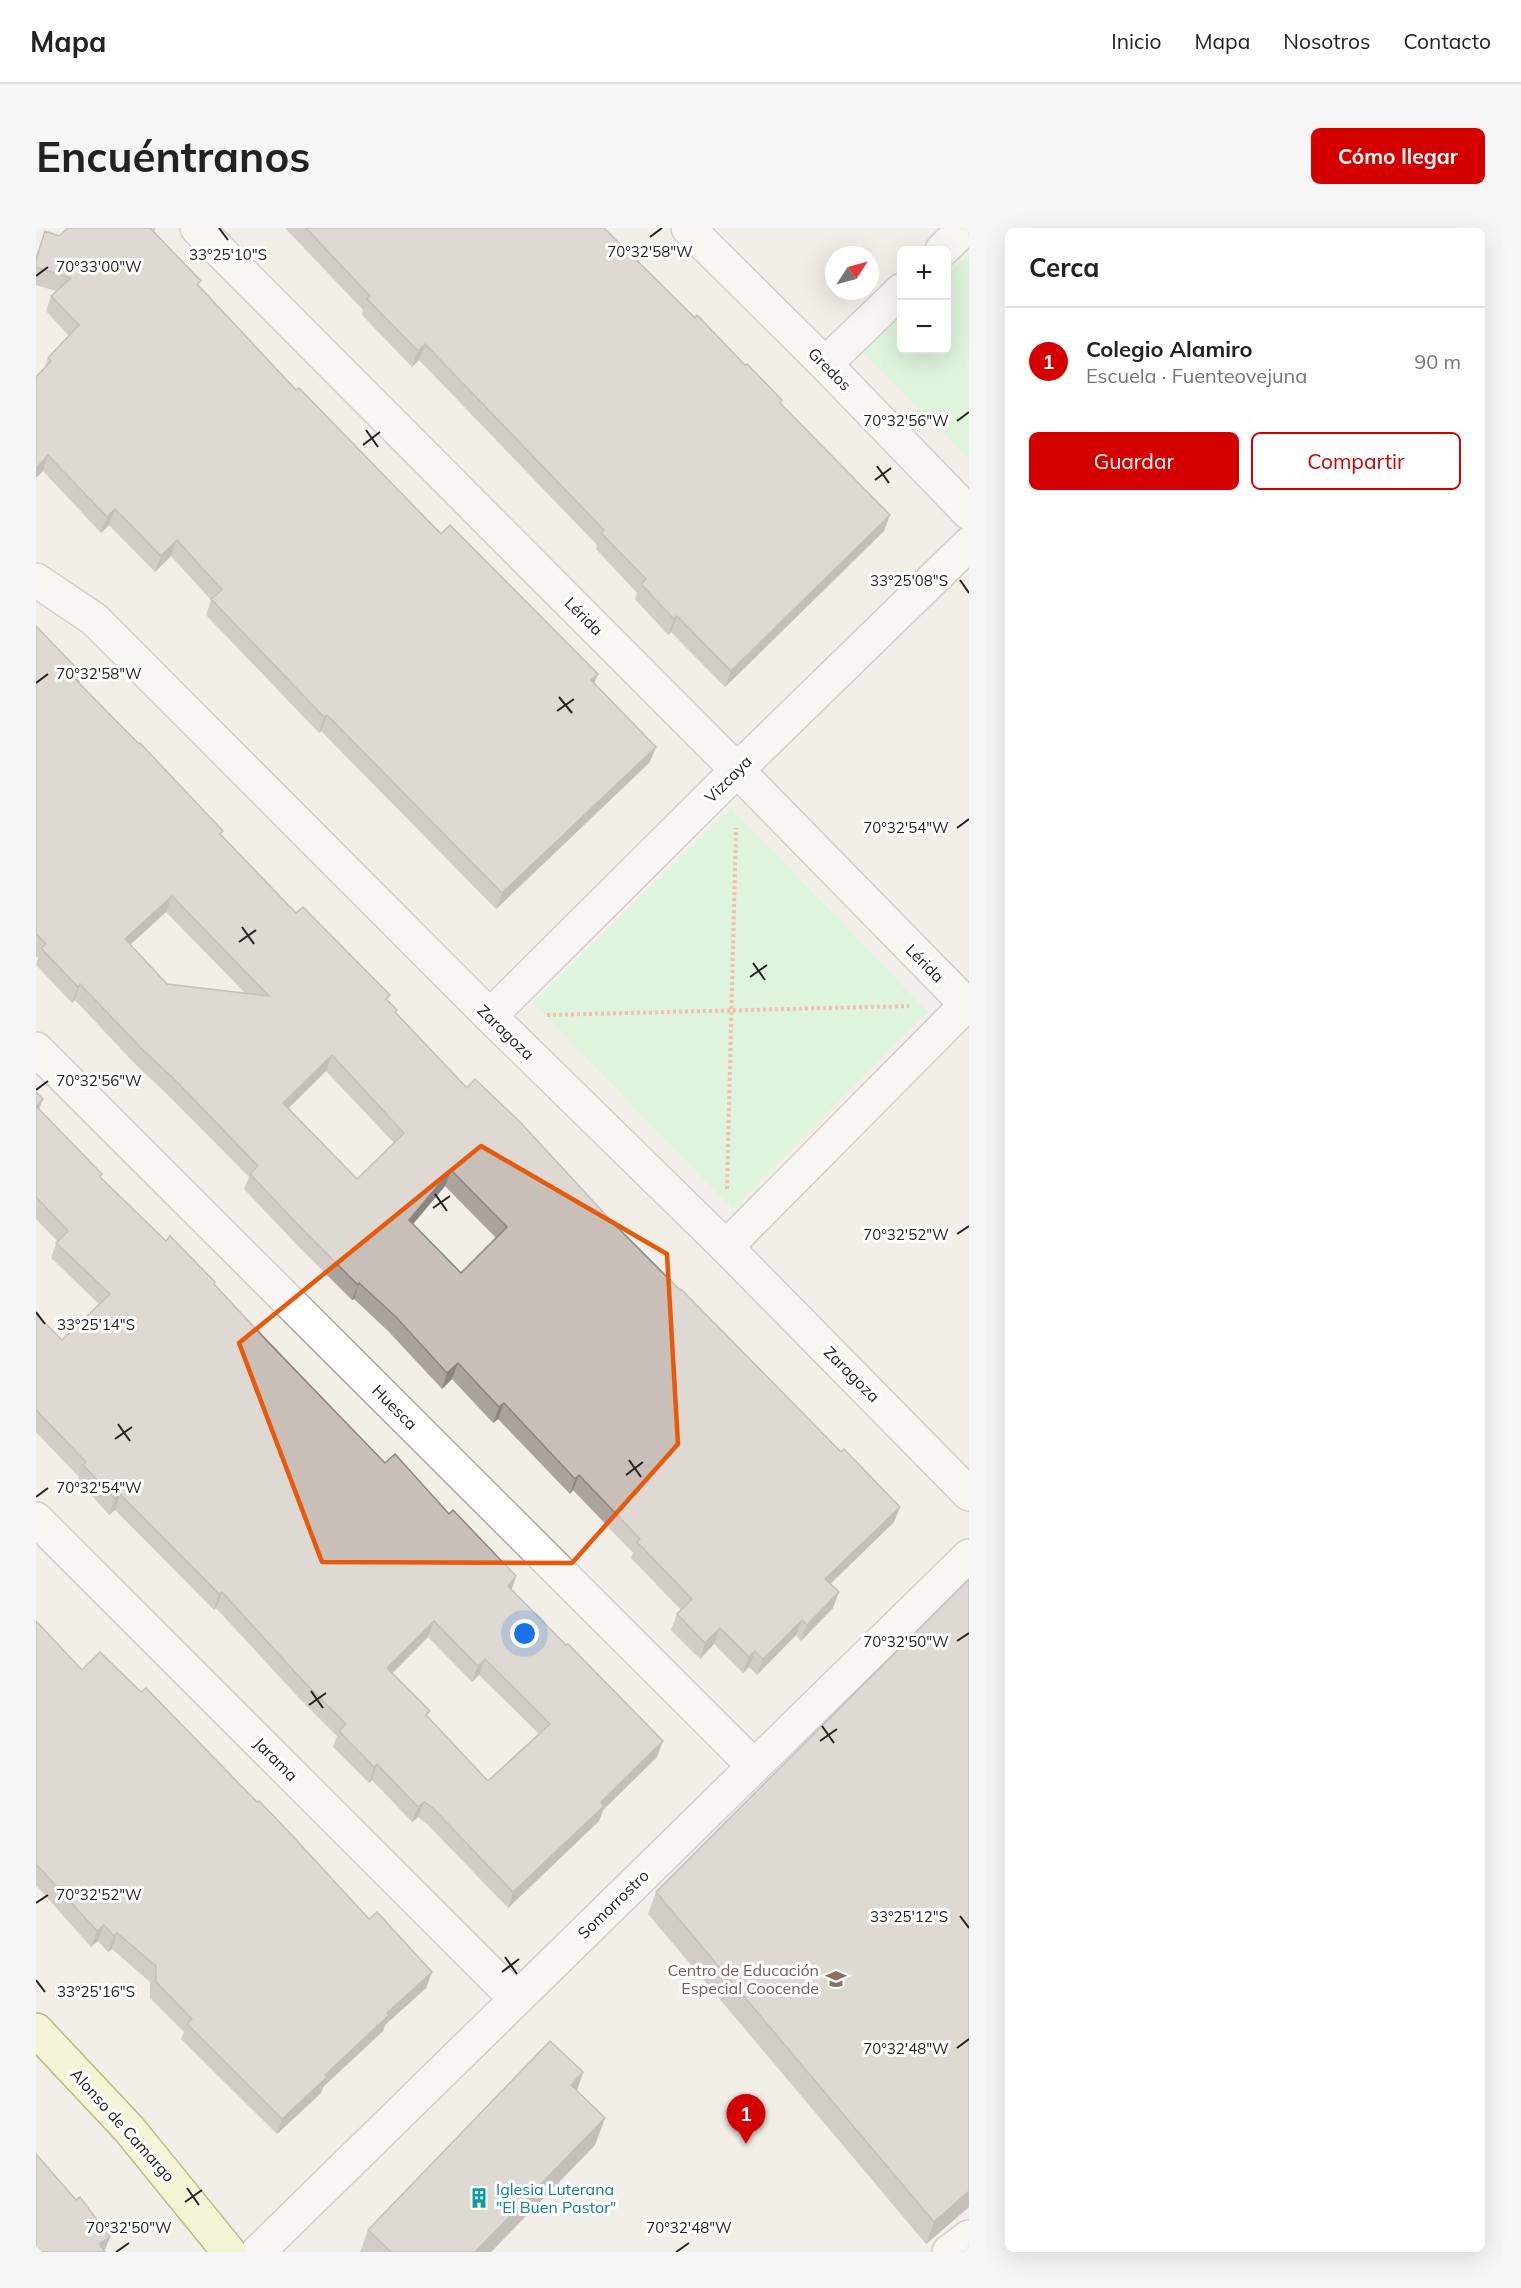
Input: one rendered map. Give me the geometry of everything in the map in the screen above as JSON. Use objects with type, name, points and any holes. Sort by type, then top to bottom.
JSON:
[{"type":"street","name":"Lérida","points":[[197,228],[737,770],[968,1006]]},
{"type":"street","name":"Gredos","points":[[688,228],[825,364],[969,513]]},
{"type":"street","points":[[946,246],[965,228]]},
{"type":"street","points":[[825,364],[897,295]]},
{"type":"street","name":"Vizcaya","points":[[490,1016],[737,770],[969,544]]},
{"type":"street","name":"Zaragoza","points":[[36,580],[94,619],[490,1016],[726,1247],[969,1494]]},
{"type":"street","points":[[726,1247],[968,1006]]},
{"type":"street","name":"Huesca","points":[[36,1049],[754,1766]]},
{"type":"street","name":"Jarama","points":[[36,1519],[516,1999]]},
{"type":"street","name":"Somorrostro","points":[[258,2252],[969,1556]]},
{"type":"street","name":"Alonso de Camargo","points":[[36,2030],[129,2129],[228,2252]]},
{"type":"street","points":[[949,2252],[969,2237]]},
{"type":"path","points":[[726,1247],[737,770]]},
{"type":"path","points":[[490,1016],[968,1006]]},
{"type":"highlighted area","points":[[481,1146],[667,1254],[678,1444],[572,1563],[322,1562],[239,1343]]},
{"type":"green space","points":[[969,254],[969,459],[859,349],[897,316],[897,354],[951,354],[951,270]]},
{"type":"green space","points":[[731,808],[928,1012],[733,1209],[533,1003]]},
{"type":"building","points":[[68,228],[150,228],[201,281],[197,284],[296,390],[299,388],[441,534],[450,525],[598,674],[591,680],[656,747],[502,893],[327,715],[324,717],[211,599],[222,590],[177,540],[161,556],[115,509],[107,517],[48,455],[36,468],[36,377],[51,361],[48,358],[79,325],[51,296],[71,278],[36,267],[36,260],[45,231],[59,236]]},
{"type":"building","points":[[306,228],[604,228],[695,318],[697,315],[745,365],[747,364],[782,400],[780,403],[890,515],[731,671],[677,616],[674,619],[641,584],[646,579],[601,533],[604,530],[425,344],[418,351],[367,299],[370,296]]},
{"type":"building","points":[[36,626],[82,674],[76,680],[140,743],[223,831],[220,834],[296,913],[303,907],[390,995],[386,999],[397,1010],[395,1012],[467,1088],[475,1079],[521,1123],[616,1226],[841,1452],[844,1449],[900,1507],[825,1579],[839,1592],[807,1625],[802,1620],[763,1659],[755,1651],[749,1657],[720,1628],[705,1643],[677,1614],[692,1599],[637,1542],[640,1539],[579,1475],[575,1479],[504,1403],[499,1407],[458,1363],[447,1373],[395,1316],[359,1283],[358,1285],[303,1230],[250,1174],[258,1166],[80,984],[78,987],[41,948],[46,944],[36,934]],"holes":[[[172,896],[269,996],[167,984],[125,939]],[[332,1055],[404,1133],[357,1179],[283,1103]],[[451,1170],[507,1227],[461,1273],[409,1220]]]},
{"type":"building","points":[[36,1092],[43,1099],[36,1106]]},
{"type":"building","points":[[36,1106],[102,1174],[100,1177],[166,1241],[170,1236],[215,1282],[214,1284],[266,1340],[385,1463],[395,1454],[449,1514],[453,1510],[516,1576],[508,1586],[663,1741],[601,1802],[604,1806],[513,1892],[433,1808],[424,1802],[418,1807],[377,1764],[374,1767],[339,1731],[346,1724],[305,1683],[222,1592],[219,1594],[120,1494],[115,1499],[83,1465],[86,1462],[36,1410],[36,1314],[62,1340],[110,1294],[56,1243],[68,1231],[36,1197]],"holes":[[[434,1621],[478,1666],[485,1659],[550,1724],[488,1781],[426,1715],[430,1711],[387,1668]]]},
{"type":"building","name":"Centro de Educación Especial Coocende","points":[[969,1579],[969,2191],[934,2222],[656,1892]]},
{"type":"building","points":[[36,1621],[82,1670],[100,1652],[141,1692],[146,1688],[288,1831],[369,1919],[377,1912],[432,1972],[387,2013],[389,2015],[282,2119],[187,2024],[192,2019],[156,1982],[156,1966],[117,1933],[114,1936],[104,1925],[97,1931],[38,1866],[36,1868]]},
{"type":"building","name":"Iglesia Luterana \"El Buen Pastor\"","points":[[550,2041],[583,2072],[571,2085],[605,2118],[475,2252],[391,2252],[368,2230]]},
{"type":"building","points":[[36,2154],[76,2200],[80,2197],[110,2237],[99,2244],[105,2252],[36,2252]]},
{"type":"place","name":"Centro de Educación Especial Coocende","points":[[836,1979]]},
{"type":"place","name":"Colegio Alamiro","points":[[746,2144]]},
{"type":"place","name":"Iglesia Luterana \"El Buen Pastor\"","points":[[479,2198]]}]
